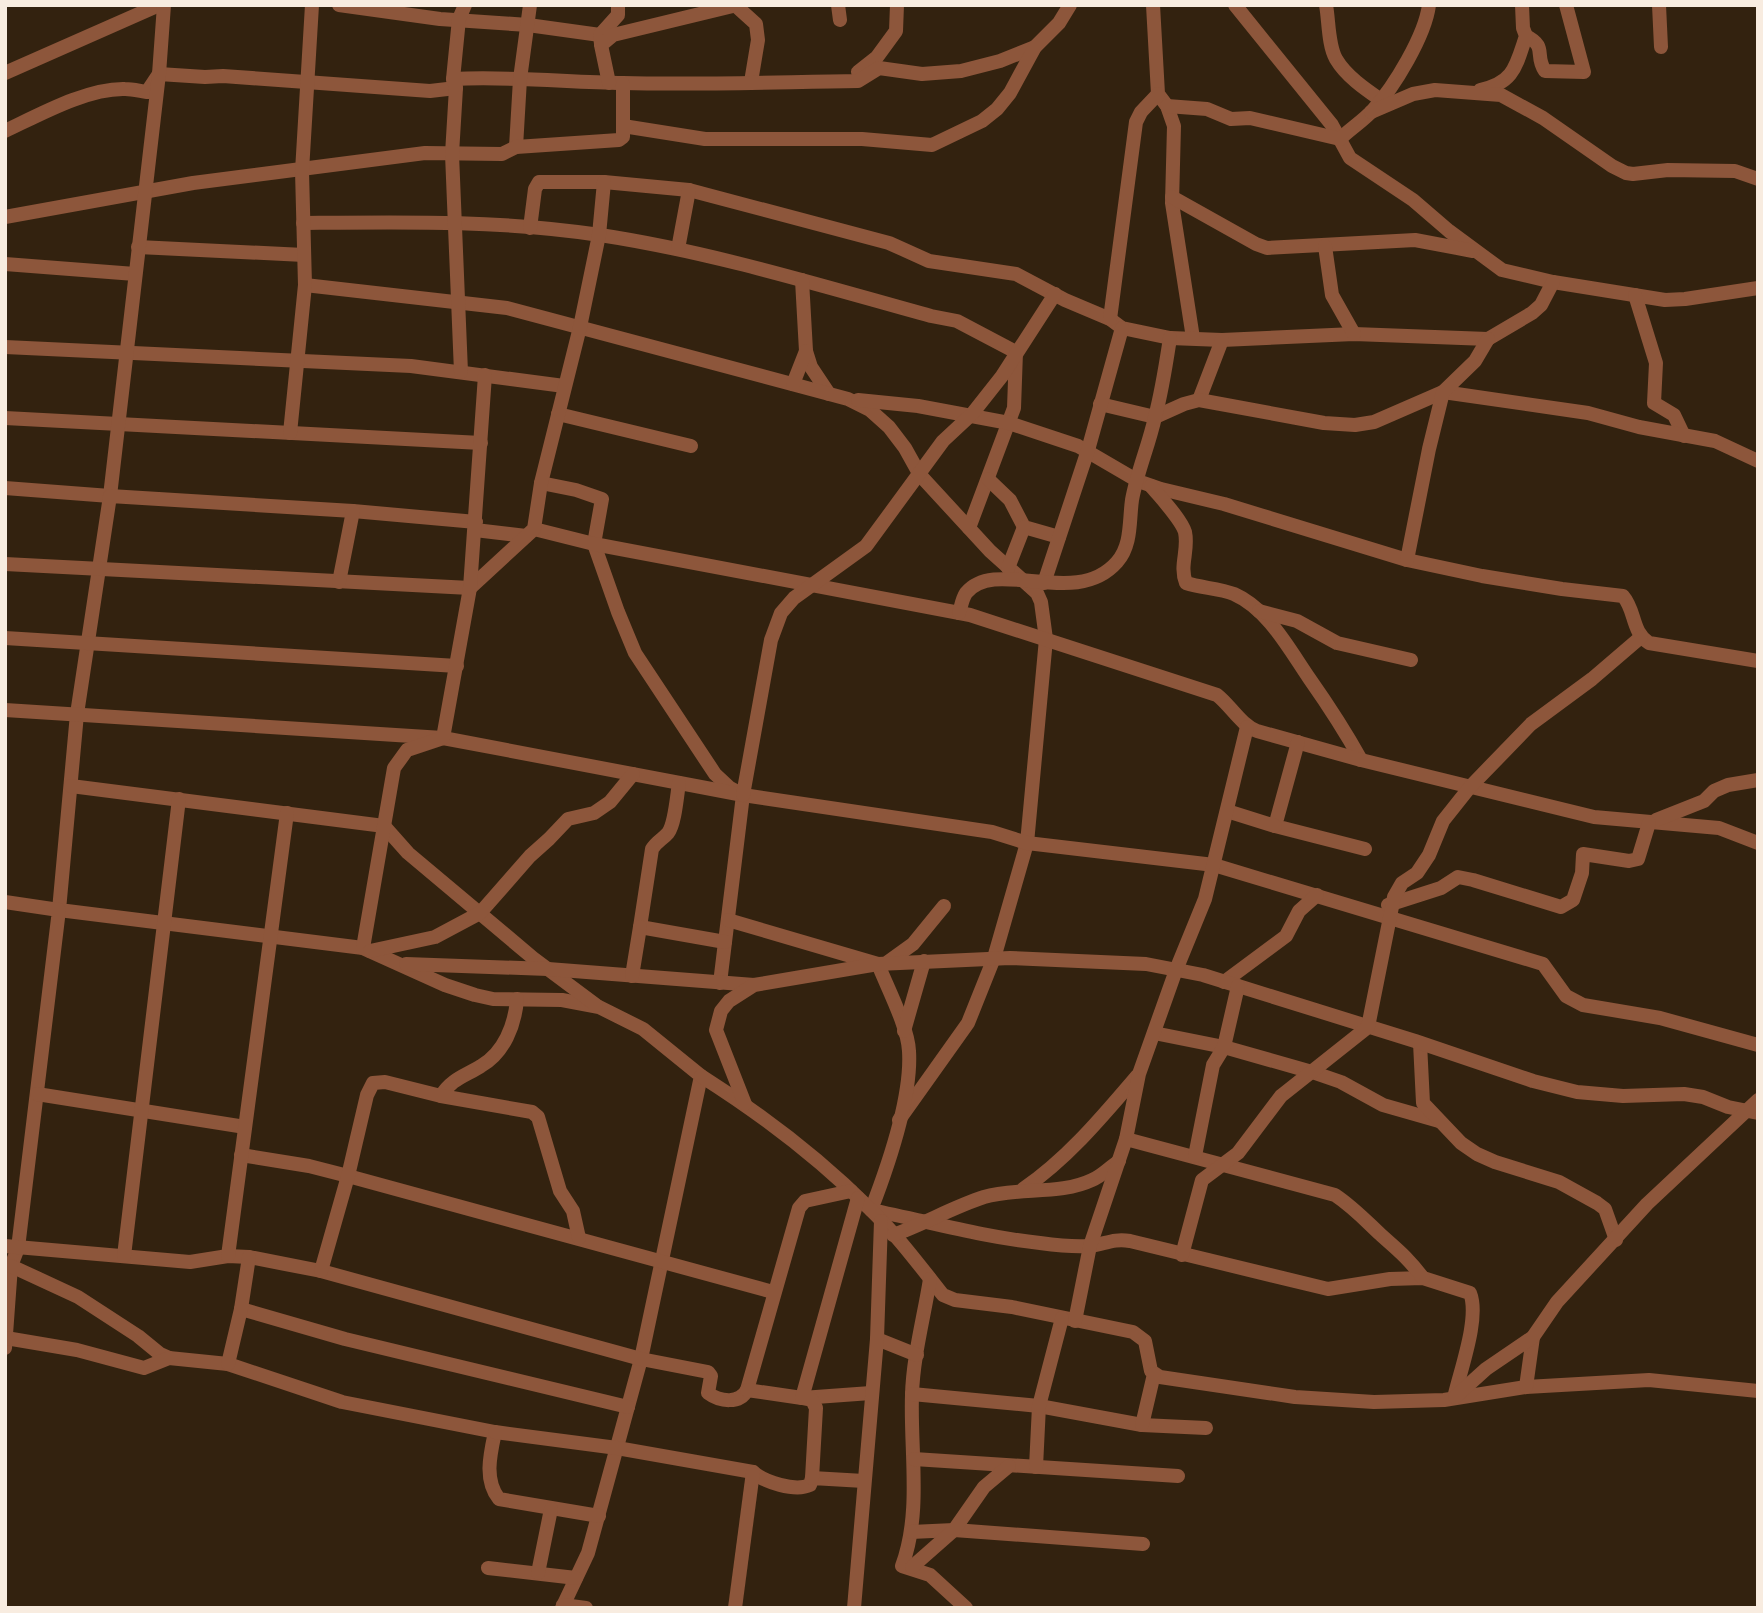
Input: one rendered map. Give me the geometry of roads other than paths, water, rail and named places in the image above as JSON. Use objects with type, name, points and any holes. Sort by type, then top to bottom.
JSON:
[{"type":"street","points":[[5,73],[162,5],[159,74],[110,496],[78,714],[59,910],[37,1094],[12,1247],[6,1343],[77,1350],[144,1368],[169,1359]]},
{"type":"street","points":[[290,433],[304,285],[302,171],[312,5]]},
{"type":"street","points":[[339,5],[440,19],[462,12],[600,40],[736,5],[756,24],[758,40],[751,82]]},
{"type":"street","points":[[516,147],[520,79],[530,5]]},
{"type":"street","points":[[600,40],[618,15],[618,5]]},
{"type":"street","points":[[842,81],[877,57],[896,31],[897,5]]},
{"type":"street","points":[[623,126],[705,139],[824,138],[891,140],[932,145],[982,121],[997,108],[1010,93],[1035,47],[1059,23],[1070,5]]},
{"type":"street","points":[[1153,5],[1162,100],[1174,126],[1172,197],[1193,338]]},
{"type":"street","points":[[1235,5],[1332,125],[1350,158],[1413,200],[1475,251],[1510,274],[1665,300],[1758,288]]},
{"type":"street","points":[[1326,5],[1336,59],[1358,83],[1381,100]]},
{"type":"street","points":[[1340,139],[1381,100],[1409,57],[1427,19],[1429,5]]},
{"type":"street","points":[[1472,92],[1504,82],[1514,71],[1526,36],[1522,5]]},
{"type":"street","points":[[1526,36],[1536,41],[1540,48],[1541,65],[1545,71],[1584,72],[1566,5]]},
{"type":"street","points":[[1659,5],[1661,47]]},
{"type":"street","points":[[461,372],[452,154],[454,83],[462,12]]},
{"type":"street","points":[[5,217],[144,192],[425,153],[502,154],[516,147],[619,140],[623,137],[623,126],[616,83],[600,40]]},
{"type":"street","points":[[159,74],[430,91],[454,83],[489,77],[616,83],[842,81],[858,80],[879,68],[922,74],[961,71],[1000,61],[1035,47]]},
{"type":"street","points":[[5,131],[102,91],[124,89],[147,92],[159,74]]},
{"type":"street","points":[[1371,112],[1413,94],[1435,90],[1510,98],[1626,173],[1668,170],[1735,171],[1758,179]]},
{"type":"street","points":[[1044,583],[1088,450],[1100,404],[1116,324],[1136,122],[1141,112],[1162,100],[1207,109],[1231,119],[1250,118],[1340,139]]},
{"type":"street","points":[[1332,125],[1356,124]]},
{"type":"street","points":[[530,228],[535,189],[540,182],[604,182],[689,190],[889,243],[929,261],[1016,274],[1116,324],[1170,338],[1222,340],[1354,334],[1488,339]]},
{"type":"street","points":[[5,564],[470,588],[530,532],[580,327],[599,235],[604,182]]},
{"type":"street","points":[[678,249],[689,190]]},
{"type":"street","points":[[1172,197],[1256,244],[1277,248],[1415,240],[1475,251]]},
{"type":"street","points":[[303,223],[455,222],[599,235],[678,249],[957,321],[1016,352]]},
{"type":"street","points":[[1325,246],[1332,295],[1354,334]]},
{"type":"street","points":[[138,247],[304,255]]},
{"type":"street","points":[[5,264],[135,274]]},
{"type":"street","points":[[802,280],[806,351],[811,367],[829,394]]},
{"type":"street","points":[[1100,404],[1156,417],[1199,400],[1324,424],[1355,425],[1374,422],[1443,391],[1475,361],[1488,339],[1541,305],[1553,282]]},
{"type":"street","points":[[304,285],[506,308],[848,399],[972,414],[1009,423],[1088,450],[1144,483],[1224,504],[1407,560],[1482,576],[1623,596],[1628,601],[1633,623],[1641,637],[1649,643],[1758,661]]},
{"type":"street","points":[[720,983],[743,795],[771,640],[781,613],[794,598],[866,546],[952,430],[972,414],[1002,376],[1055,294]]},
{"type":"street","points":[[1635,295],[1656,363],[1654,402],[1674,415],[1684,436]]},
{"type":"street","points":[[959,613],[964,596],[972,587],[991,580],[1083,583],[1100,576],[1118,561],[1129,532],[1132,499],[1144,483],[1170,338]]},
{"type":"street","points":[[1199,400],[1222,340]]},
{"type":"street","points":[[5,347],[411,366],[564,386]]},
{"type":"street","points":[[793,384],[806,351]]},
{"type":"street","points":[[969,528],[1014,408],[1016,352]]},
{"type":"street","points":[[443,738],[470,588],[485,375]]},
{"type":"street","points":[[1443,391],[1588,414],[1715,441],[1758,461]]},
{"type":"street","points":[[1407,560],[1443,391]]},
{"type":"street","points":[[848,399],[870,410],[889,427],[920,475],[1008,568],[1037,593],[1041,602],[1046,639],[1027,843],[994,958],[968,1023],[900,1120]]},
{"type":"street","points":[[558,414],[691,446]]},
{"type":"street","points":[[5,418],[481,443]]},
{"type":"street","points":[[988,479],[1010,500],[1024,527],[1059,537]]},
{"type":"street","points":[[541,483],[576,490],[602,499],[594,544],[635,653],[715,774],[730,788],[743,795]]},
{"type":"street","points":[[1144,483],[1184,530],[1186,544],[1182,572],[1186,583],[1234,595],[1258,611],[1277,631],[1329,706],[1360,760]]},
{"type":"street","points":[[5,488],[354,511],[530,532],[959,613],[1217,695],[1247,727],[1360,760],[1594,817],[1719,828],[1758,843]]},
{"type":"street","points":[[339,582],[354,511]]},
{"type":"street","points":[[1008,568],[1024,527]]},
{"type":"street","points":[[1258,611],[1297,621],[1337,643],[1411,660]]},
{"type":"street","points":[[1182,1255],[1202,1180],[1238,1153],[1281,1096],[1368,1027],[1393,903],[1402,883],[1417,873],[1429,855],[1443,821],[1469,787],[1531,724],[1592,679],[1641,637]]},
{"type":"street","points":[[5,638],[457,666]]},
{"type":"street","points":[[5,710],[443,738],[743,795],[974,829],[1027,843],[1214,865],[1543,964],[1566,996],[1583,1005],[1660,1018],[1758,1045]]},
{"type":"street","points":[[1036,1467],[1039,1406],[1126,1139],[1139,1074],[1205,899],[1247,727]]},
{"type":"street","points":[[366,949],[394,768],[407,750],[443,738]]},
{"type":"street","points":[[1275,826],[1298,742]]},
{"type":"street","points":[[5,902],[366,949],[435,937],[480,913],[530,856],[568,819],[594,813],[610,802],[633,774]]},
{"type":"street","points":[[1649,823],[1704,801],[1714,791],[1728,785],[1758,780]]},
{"type":"street","points":[[632,976],[652,849],[671,828],[679,783]]},
{"type":"street","points":[[71,786],[384,826],[408,853],[548,969],[599,1007],[643,1029],[701,1076],[780,1130],[871,1210],[943,1295],[955,1300],[1012,1307],[1133,1332],[1139,1336],[1145,1342],[1154,1374],[1142,1425]]},
{"type":"street","points":[[124,1256],[179,799]]},
{"type":"street","points":[[1227,811],[1365,849]]},
{"type":"street","points":[[228,1256],[287,813]]},
{"type":"street","points":[[1370,912],[1441,888],[1458,877],[1561,907],[1573,900],[1582,873],[1583,854],[1629,861],[1638,859],[1649,823]]},
{"type":"street","points":[[1195,1156],[1213,1065],[1224,1047],[1231,984],[1286,936],[1299,911],[1317,895]]},
{"type":"street","points":[[728,920],[882,964],[913,944],[944,906]]},
{"type":"street","points":[[640,927],[725,942]]},
{"type":"street","points":[[366,949],[445,985],[475,995],[493,999],[562,1000],[599,1007]]},
{"type":"street","points":[[397,963],[548,969],[754,985],[882,964],[924,961],[994,958],[1146,964],[1231,984],[1533,1081],[1577,1092],[1623,1096],[1684,1094],[1752,1112]]},
{"type":"street","points":[[904,1031],[924,961]]},
{"type":"street","points":[[871,1210],[891,1160],[909,1071],[909,1049],[882,964]]},
{"type":"street","points":[[745,1104],[716,1030],[721,1010],[729,1001],[754,985]]},
{"type":"street","points":[[441,1096],[457,1078],[491,1060],[501,1048],[515,1018],[517,999]]},
{"type":"street","points":[[1154,1034],[1224,1047],[1312,1072],[1341,1082],[1383,1105],[1439,1121]]},
{"type":"street","points":[[1420,1043],[1423,1103],[1439,1121],[1461,1143],[1477,1154],[1559,1182],[1597,1202],[1605,1209],[1616,1240]]},
{"type":"street","points":[[1021,1190],[1058,1163],[1139,1074]]},
{"type":"street","points":[[586,1608],[562,1606],[588,1553],[641,1359],[701,1076]]},
{"type":"street","points":[[321,1271],[367,1095],[373,1083],[385,1082],[441,1096],[532,1112],[538,1117],[560,1191],[573,1210],[579,1238]]},
{"type":"street","points":[[37,1094],[245,1126]]},
{"type":"street","points":[[1454,1398],[1486,1369],[1533,1337],[1557,1302],[1647,1204],[1752,1112],[1758,1100]]},
{"type":"street","points":[[1126,1139],[1335,1195],[1357,1210],[1407,1256],[1423,1279]]},
{"type":"street","points":[[241,1154],[348,1176],[773,1292]]},
{"type":"street","points":[[893,1235],[985,1197],[1021,1190],[1082,1184],[1094,1180],[1119,1161]]},
{"type":"street","points":[[12,1247],[190,1262],[228,1256],[249,1257],[321,1271],[641,1359],[708,1372],[711,1376],[708,1393],[713,1397],[735,1401],[743,1397],[747,1390],[799,1208],[805,1201],[854,1194]]},
{"type":"street","points":[[802,1398],[854,1194]]},
{"type":"street","points":[[871,1210],[1011,1239],[1090,1246],[1116,1239],[1328,1289],[1390,1279],[1423,1279],[1470,1293],[1473,1302],[1470,1332],[1454,1398]]},
{"type":"street","points":[[854,1608],[877,1339],[881,1221]]},
{"type":"street","points":[[228,1364],[241,1309],[249,1257]]},
{"type":"street","points":[[11,1266],[78,1297],[169,1359],[228,1364],[342,1402],[495,1433],[617,1448],[752,1472],[761,1480],[799,1488],[810,1485],[816,1408],[811,1400],[747,1390]]},
{"type":"street","points":[[930,1279],[912,1394],[914,1459],[911,1532],[902,1566],[912,1567],[930,1576],[966,1608]]},
{"type":"street","points":[[241,1309],[371,1346],[628,1406]]},
{"type":"street","points":[[1526,1387],[1533,1337]]},
{"type":"street","points":[[877,1339],[917,1355]]},
{"type":"street","points":[[1154,1374],[1295,1397],[1374,1402],[1454,1398],[1526,1387],[1649,1380],[1758,1391]]},
{"type":"street","points":[[802,1398],[871,1393]]},
{"type":"street","points":[[912,1394],[1039,1406],[1142,1425],[1206,1428]]},
{"type":"street","points":[[495,1433],[490,1457],[490,1477],[499,1499],[599,1516]]},
{"type":"street","points":[[914,1459],[1178,1476]]},
{"type":"street","points":[[912,1567],[954,1530],[977,1496],[1009,1466]]},
{"type":"street","points":[[735,1608],[752,1472]]},
{"type":"street","points":[[812,1478],[864,1481]]},
{"type":"street","points":[[538,1573],[551,1509]]},
{"type":"street","points":[[911,1532],[954,1530],[1143,1544]]},
{"type":"street","points":[[488,1568],[576,1578]]}]
